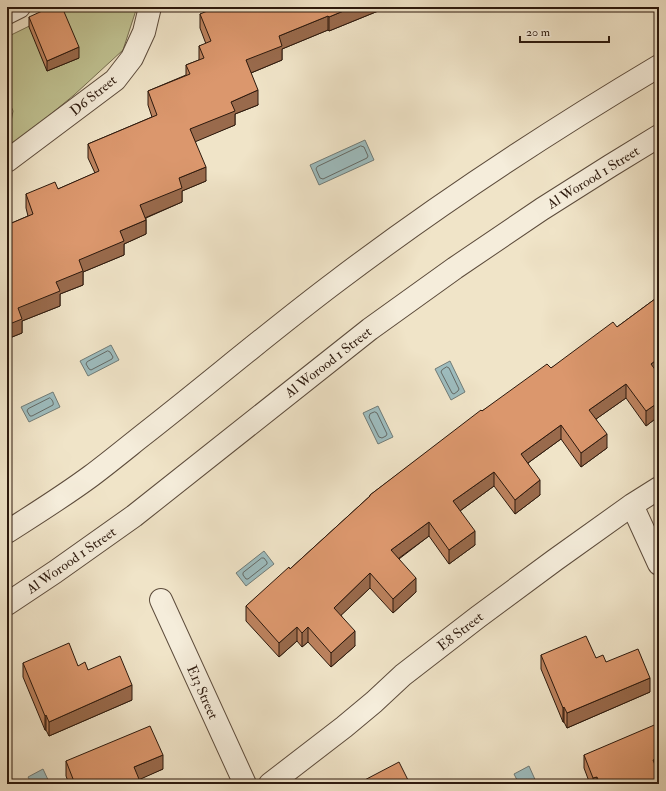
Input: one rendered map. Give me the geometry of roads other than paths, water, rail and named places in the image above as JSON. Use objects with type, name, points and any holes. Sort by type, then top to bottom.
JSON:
[{"type":"street","points":[[7,13],[20,7]]},
{"type":"street","name":"D6 Street","points":[[7,161],[115,80],[132,58],[144,32],[150,7]]},
{"type":"street","points":[[7,532],[91,476],[174,411],[254,345],[337,281],[422,219],[509,159],[659,66]]},
{"type":"street","name":"Al Worood 1 Street","points":[[7,604],[134,516],[370,329],[548,205],[659,136]]},
{"type":"street","name":"E8 Street","points":[[270,784],[344,727],[403,676],[478,617],[632,505],[659,488]]},
{"type":"street","points":[[632,505],[659,564]]},
{"type":"street","name":"E13 Street","points":[[162,600],[244,784]]},
{"type":"water","points":[[365,140],[374,160],[319,185],[310,165]]},
{"type":"water","points":[[111,345],[119,360],[88,376],[80,361]]},
{"type":"water","points":[[450,361],[465,392],[451,400],[435,369]]},
{"type":"water","points":[[53,392],[60,407],[29,422],[21,407]]},
{"type":"water","points":[[378,406],[393,437],[378,444],[363,413]]},
{"type":"water","points":[[264,551],[274,564],[246,586],[236,573]]},
{"type":"water","points":[[529,766],[537,784],[519,784],[514,774]]},
{"type":"water","points":[[43,769],[50,784],[32,784],[28,777]]}]
